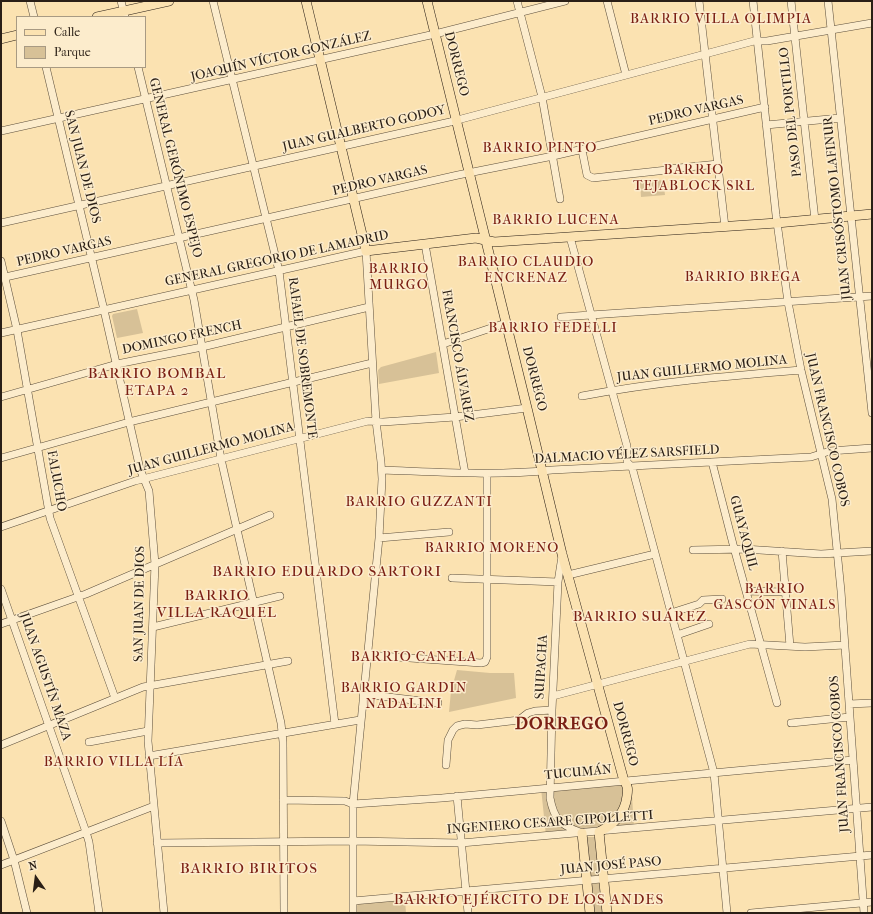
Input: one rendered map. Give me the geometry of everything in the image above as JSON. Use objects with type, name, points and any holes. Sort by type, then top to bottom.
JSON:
[{"type":"main road","points":[[106,16],[125,14],[169,1]]},
{"type":"main road","points":[[306,1],[366,251]]},
{"type":"main road","name":"DORREGO","points":[[427,1],[528,408],[562,554],[599,684],[624,781],[627,785],[627,802],[624,810],[615,821],[599,832]]},
{"type":"main road","points":[[1,39],[16,35]]},
{"type":"main road","name":"GENERAL GREGORIO DE LAMADRID","points":[[366,251],[476,238],[494,242],[725,227],[872,214]]},
{"type":"main road","points":[[599,832],[607,913]]},
{"type":"main road","points":[[582,833],[590,913]]},
{"type":"street","points":[[30,1],[34,16]]},
{"type":"street","points":[[121,1],[125,14]]},
{"type":"street","name":"RAFAEL DE SOBREMONTE","points":[[213,1],[279,271],[335,724]]},
{"type":"street","points":[[518,1],[542,97],[560,199]]},
{"type":"street","name":"JOAQUÍN VÍCTOR GONZÁLEZ","points":[[1,131],[435,34],[565,1]]},
{"type":"street","points":[[607,1],[626,75]]},
{"type":"street","points":[[699,1],[725,227]]},
{"type":"street","name":"JUAN FRANCISCO COBOS","points":[[753,1],[777,223],[788,302],[801,370],[832,494],[845,645],[864,913]]},
{"type":"street","name":"PASO DEL PORTILLO","points":[[791,1],[815,220]]},
{"type":"street","name":"JUAN CRISÓSTOMO LAFINUR","points":[[828,1],[872,413]]},
{"type":"street","name":"JUAN GUALBERTO GODOY","points":[[1,223],[456,120],[704,53],[758,41],[767,41],[872,24]]},
{"type":"street","name":"SAN JUAN DE DIOS","points":[[46,68],[92,257],[140,469],[149,491],[155,564],[148,731],[164,913]]},
{"type":"street","name":"GENERAL GERÓNIMO ESPEJO","points":[[138,68],[191,290],[221,459],[283,733],[284,913]]},
{"type":"street","name":"PEDRO VARGAS","points":[[3,278],[266,218],[582,150],[764,107]]},
{"type":"street","points":[[766,125],[840,118]]},
{"type":"street","points":[[582,150],[588,175],[592,178],[718,164]]},
{"type":"street","points":[[570,237],[627,446],[627,462],[632,466],[670,613],[714,773],[727,913]]},
{"type":"street","name":"FRANCISCO ÁLVAREZ","points":[[425,244],[465,473]]},
{"type":"street","points":[[353,913],[353,804],[360,720],[379,538],[382,470],[376,421],[366,251]]},
{"type":"street","name":"GENERAL GREGORIO DE LAMADRID","points":[[1,333],[366,251]]},
{"type":"street","name":"FALUCHO","points":[[1,261],[3,278],[17,330],[48,510],[115,698]]},
{"type":"street","points":[[561,317],[872,296]]},
{"type":"street","name":"DOMINGO FRENCH","points":[[1,397],[117,364],[202,347],[369,307]]},
{"type":"street","points":[[443,344],[506,323]]},
{"type":"street","points":[[1,458],[129,422],[372,363]]},
{"type":"street","name":"JUAN GUILLERMO MOLINA","points":[[582,396],[612,390],[678,381],[801,370]]},
{"type":"street","name":"JUAN GUILLERMO MOLINA","points":[[1,527],[144,479],[368,421],[383,422],[456,417],[528,408]]},
{"type":"street","name":"DALMACIO VÉLEZ SARSFIELD","points":[[382,470],[487,474],[811,457],[830,451],[872,448]]},
{"type":"street","name":"GUAYAQUIL","points":[[712,462],[734,548],[778,703]]},
{"type":"street","points":[[367,655],[481,663],[485,662],[487,657],[487,474]]},
{"type":"street","points":[[1,624],[79,596],[238,530],[270,515]]},
{"type":"street","points":[[379,538],[449,532]]},
{"type":"street","points":[[693,550],[734,548],[821,554],[872,551]]},
{"type":"street","points":[[782,551],[790,646]]},
{"type":"street","name":"DORREGO","points":[[558,582],[562,554]]},
{"type":"street","points":[[568,575],[655,554]]},
{"type":"street","points":[[452,578],[558,582]]},
{"type":"street","name":"SUIPACHA","points":[[558,582],[552,710],[550,798],[552,809],[564,825],[582,833]]},
{"type":"street","name":"JUAN AGUSTÍN MAZA","points":[[1,589],[86,832],[89,842],[99,913]]},
{"type":"street","points":[[746,591],[785,592]]},
{"type":"street","points":[[153,627],[280,596]]},
{"type":"street","points":[[670,613],[700,604],[703,600],[722,599]]},
{"type":"street","points":[[677,635],[709,624]]},
{"type":"street","points":[[553,696],[746,645],[761,644],[805,647],[845,645]]},
{"type":"street","points":[[1,745],[150,684],[288,661]]},
{"type":"street","points":[[363,694],[438,703]]},
{"type":"street","points":[[849,704],[872,703]]},
{"type":"street","points":[[446,765],[448,740],[457,726],[519,720],[528,713],[552,710]]},
{"type":"street","points":[[791,723],[850,717]]},
{"type":"street","points":[[149,756],[360,720]]},
{"type":"street","points":[[89,742],[148,731]]},
{"type":"street","name":"TUCUMÁN","points":[[283,800],[345,801],[353,804],[550,788],[853,760]]},
{"type":"street","points":[[457,796],[468,913]]},
{"type":"street","points":[[1,865],[154,806]]},
{"type":"street","name":"INGENIERO CESARE CIPOLLETTI","points":[[157,843],[352,841],[462,844],[872,807]]},
{"type":"street","points":[[1,821],[14,860],[27,913]]},
{"type":"street","name":"JUAN JOSÉ PASO","points":[[353,901],[872,855]]},
{"type":"street","points":[[751,913],[872,902]]},
{"type":"green space","points":[[663,180],[665,195],[641,197],[640,182]]},
{"type":"green space","points":[[137,309],[143,333],[117,338],[112,316],[113,314]]},
{"type":"green space","points":[[436,352],[439,373],[379,384],[378,370],[381,367]]},
{"type":"green space","points":[[457,670],[490,673],[514,673],[516,698],[449,712],[451,691]]},
{"type":"green space","points":[[631,780],[634,828],[546,836],[541,788]]},
{"type":"green space","points":[[587,837],[595,837],[600,876],[590,876]]},
{"type":"green space","points":[[599,883],[603,913],[593,913],[591,884]]},
{"type":"green space","points":[[405,900],[406,913],[356,913],[359,903]]},
{"type":"district","name":"BARRIO VILLA OLIMPIA","points":[[721,20]]},
{"type":"district","name":"BARRIO PINTO","points":[[540,149]]},
{"type":"district","name":"BARRIO TEJABLOCK SRL","points":[[694,180]]},
{"type":"district","name":"BARRIO LUCENA","points":[[556,221]]},
{"type":"district","name":"BARRIO CLAUDIO ENCRENAZ","points":[[526,272]]},
{"type":"district","name":"BARRIO MURGO","points":[[399,278]]},
{"type":"district","name":"BARRIO BREGA","points":[[743,278]]},
{"type":"district","name":"BARRIO FEDELLI","points":[[553,329]]},
{"type":"district","name":"BARRIO BOMBAL ETAPA 2","points":[[157,382]]},
{"type":"district","name":"BARRIO GUZZANTI","points":[[419,503]]},
{"type":"district","name":"BARRIO MORENO","points":[[492,549]]},
{"type":"district","name":"BARRIO EDUARDO SARTORI","points":[[327,572]]},
{"type":"district","name":"BARRIO GASCÓN VINALS","points":[[775,598]]},
{"type":"district","name":"BARRIO VILLA RAQUEL","points":[[217,604]]},
{"type":"district","name":"BARRIO SUÁREZ","points":[[640,617]]},
{"type":"district","name":"BARRIO CANELA","points":[[414,658]]},
{"type":"district","name":"BARRIO GARDIN NADALINI","points":[[404,698]]},
{"type":"district","name":"DORREGO","points":[[562,725]]},
{"type":"district","name":"BARRIO VILLA LÍA","points":[[114,763]]},
{"type":"district","name":"BARRIO BIRITOS","points":[[249,869]]},
{"type":"district","name":"BARRIO EJÉRCITO DE LOS ANDES","points":[[529,900]]}]
